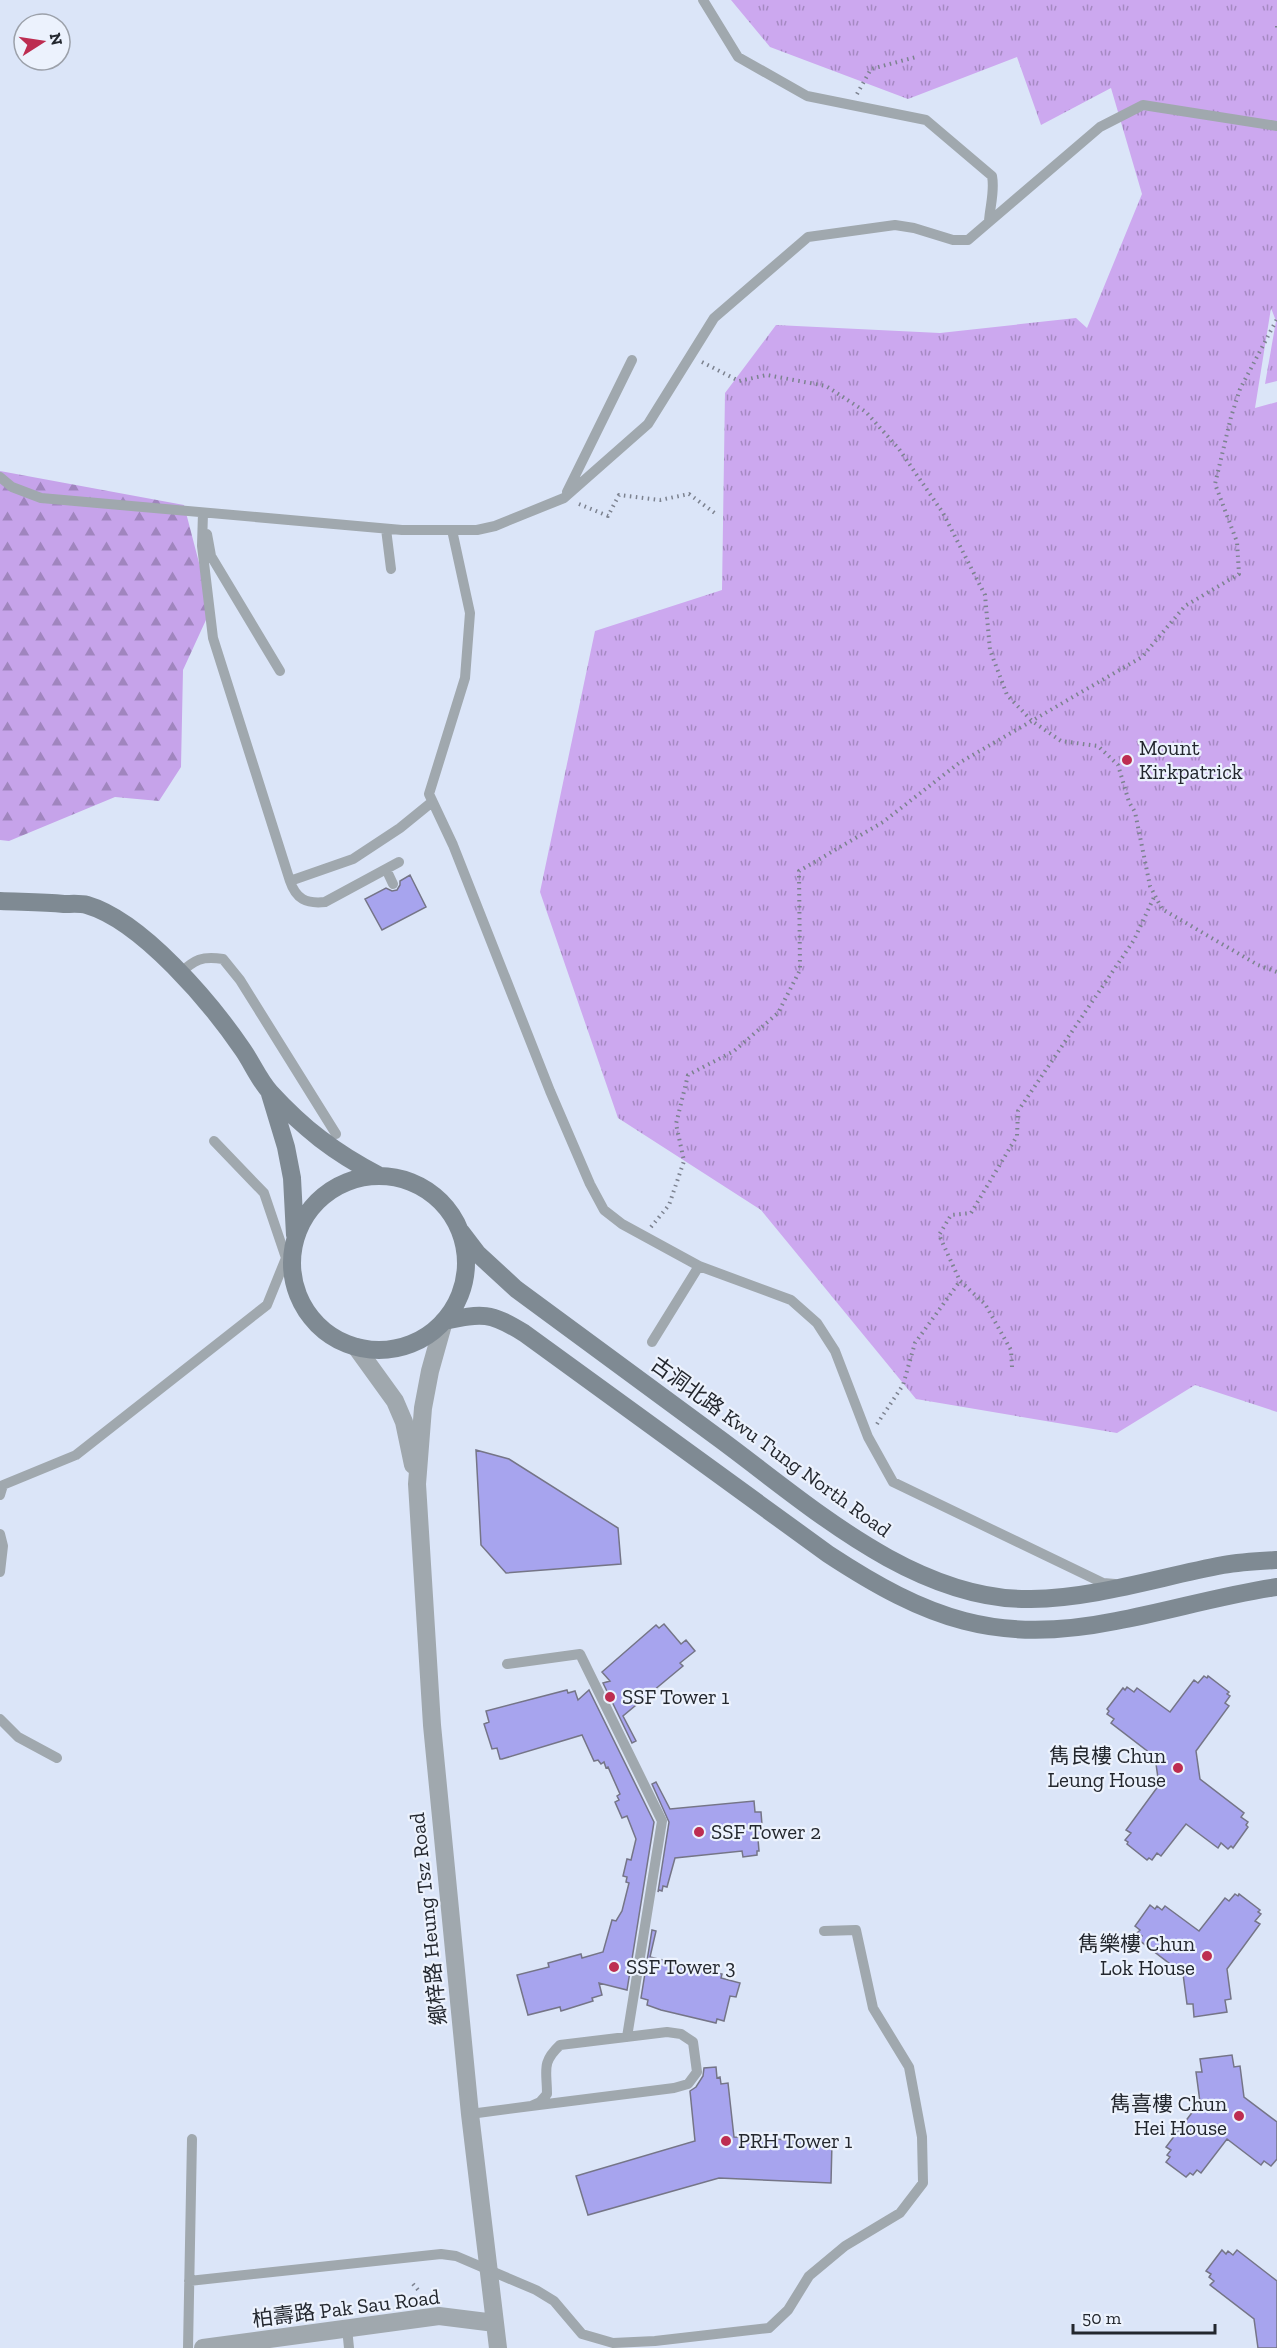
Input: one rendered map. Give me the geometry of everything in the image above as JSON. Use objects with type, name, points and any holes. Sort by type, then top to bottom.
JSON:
[{"type":"main road","name":"古洞北路 Kwu Tung North Road","points":[[0,901],[86,905],[117,919],[170,963],[219,1017],[244,1051],[268,1090],[286,1147],[292,1178],[295,1236],[292,1259],[294,1283],[306,1311],[322,1329],[341,1342],[356,1347],[379,1350],[402,1347],[425,1337],[444,1321],[458,1300],[465,1278],[466,1254],[461,1232]]},
{"type":"main road","name":"古洞北路 Kwu Tung North Road","points":[[268,1090],[325,1144],[347,1159],[378,1175]]},
{"type":"main road","name":"古洞北路 Kwu Tung North Road","points":[[295,1236],[305,1215],[321,1197],[338,1185],[357,1177],[378,1175],[399,1178],[419,1185],[436,1197],[451,1213],[461,1232],[495,1272],[516,1289],[832,1522],[876,1550],[928,1577],[956,1587],[993,1596],[1029,1599],[1100,1592],[1225,1564],[1277,1560]]},
{"type":"main road","name":"古洞北路 Kwu Tung North Road","points":[[444,1321],[478,1314],[500,1318],[525,1333],[828,1554],[869,1581],[904,1600],[943,1616],[976,1625],[1012,1630],[1048,1630],[1118,1621],[1204,1600],[1277,1587]]},
{"type":"street","name":"鄉梓路 Heung Tsz Road","points":[[444,1321],[430,1371],[423,1408],[417,1484],[432,1725],[470,2114],[498,2348]]},
{"type":"street","name":"鄉梓路 Heung Tsz Road","points":[[356,1347],[395,1401],[404,1422],[417,1484]]},
{"type":"street","name":"柏壽路 Pak Sau Road","points":[[203,2348],[440,2316],[495,2323]]},
{"type":"lane","points":[[703,0],[738,57],[807,96],[926,120],[992,176],[994,186],[989,221]]},
{"type":"lane","points":[[0,477],[12,487],[41,498],[386,529],[477,530],[495,526],[564,498],[648,424],[714,318],[808,237],[895,225],[914,228],[953,240],[968,240],[1100,127],[1143,105],[1277,126]]},
{"type":"lane","points":[[564,498],[632,360]]},
{"type":"lane","points":[[203,513],[211,556],[280,671]]},
{"type":"lane","points":[[203,513],[202,546],[213,638],[290,881],[301,900],[312,904],[325,902],[399,862]]},
{"type":"lane","points":[[386,529],[391,569]]},
{"type":"lane","points":[[452,530],[470,613],[465,678],[429,794],[453,845],[549,1091],[590,1184],[604,1210],[622,1224],[699,1266],[791,1300],[817,1323],[835,1351],[868,1437],[893,1482],[1103,1583],[1112,1584],[1232,1556],[1277,1554]]},
{"type":"lane","points":[[290,881],[353,859],[400,828],[432,802]]},
{"type":"lane","points":[[386,869],[393,884]]},
{"type":"lane","points":[[179,974],[189,964],[205,957],[223,959],[240,980],[336,1134]]},
{"type":"lane","points":[[0,1495],[3,1485],[76,1455],[267,1305],[286,1258],[264,1192],[214,1141]]},
{"type":"lane","points":[[652,1342],[699,1266]]},
{"type":"lane","points":[[0,1534],[3,1546],[0,1572]]},
{"type":"lane","points":[[507,1664],[580,1654],[662,1821],[627,2037]]},
{"type":"lane","points":[[0,1719],[18,1737],[57,1758]]},
{"type":"lane","points":[[189,2281],[441,2254],[456,2256],[536,2290],[554,2301],[582,2334],[613,2343],[655,2341],[768,2328],[788,2310],[808,2276],[845,2246],[900,2213],[923,2183],[922,2137],[909,2067],[873,2008],[856,1930],[824,1931]]},
{"type":"lane","points":[[470,2114],[674,2088],[688,2084],[697,2072],[693,2042],[681,2034],[667,2032],[560,2045],[549,2055],[545,2066],[547,2094],[540,2103],[531,2106]]},
{"type":"lane","points":[[188,2348],[192,2139]]},
{"type":"lane","points":[[347,2328],[349,2348]]},
{"type":"path","points":[[851,105],[871,69],[916,57]]},
{"type":"path","points":[[644,1236],[669,1204],[684,1161],[676,1124],[688,1076],[734,1050],[778,1013],[800,970],[798,871],[883,822],[959,763],[1142,657],[1185,606],[1239,574],[1237,542],[1215,484],[1240,389],[1277,319]]},
{"type":"path","points":[[691,357],[739,381],[767,375],[826,386],[866,412],[899,449],[943,513],[986,595],[990,650],[1007,695],[1032,721],[1061,741],[1098,746],[1118,765],[1129,802],[1135,812],[1150,886],[1162,909],[1258,965],[1277,972]]},
{"type":"path","points":[[564,498],[608,516],[619,495],[660,500],[688,494],[716,514]]},
{"type":"path","points":[[1012,1367],[1011,1350],[985,1304],[960,1281],[939,1235],[951,1215],[971,1213],[1017,1136],[1017,1111],[1134,940],[1155,894]]},
{"type":"path","points":[[868,1437],[903,1385],[915,1343],[960,1281]]},
{"type":"path","points":[[413,2284],[419,2291]]},
{"type":"green space","points":[[731,0],[1277,0],[1277,381],[1265,384],[1276,321],[1271,308],[1255,408],[1277,402],[1277,1412],[1195,1385],[1117,1433],[916,1399],[761,1210],[618,1118],[540,892],[595,631],[722,590],[725,393],[776,325],[940,333],[1076,318],[1087,328],[1142,194],[1111,88],[1041,125],[1017,57],[908,99],[770,47]]},
{"type":"green space","points":[[0,471],[184,505],[211,609],[183,670],[181,767],[159,801],[115,797],[9,841],[0,840]]},
{"type":"building","points":[[410,875],[426,907],[382,930],[365,899],[386,888],[392,891],[397,890],[400,881]]},
{"type":"building","points":[[476,1450],[509,1459],[618,1528],[621,1564],[506,1573],[481,1545]]},
{"type":"building","points":[[664,1624],[681,1644],[686,1640],[695,1651],[680,1663],[683,1666],[623,1716],[636,1741],[632,1743],[603,1683],[610,1681],[602,1672],[656,1625],[659,1628]]},
{"type":"building","name":"雋良樓 Chun Leung House","points":[[1204,1676],[1207,1678],[1208,1676],[1229,1692],[1227,1694],[1230,1696],[1225,1703],[1229,1706],[1196,1751],[1200,1779],[1244,1813],[1241,1817],[1248,1822],[1246,1825],[1248,1827],[1233,1848],[1231,1846],[1228,1849],[1221,1843],[1218,1848],[1186,1824],[1161,1856],[1157,1853],[1152,1860],[1149,1858],[1147,1860],[1125,1840],[1131,1833],[1126,1830],[1159,1785],[1155,1757],[1111,1723],[1114,1719],[1107,1714],[1109,1711],[1107,1709],[1123,1688],[1125,1690],[1127,1687],[1134,1692],[1137,1688],[1170,1712],[1194,1680],[1198,1683]]},
{"type":"building","points":[[567,1690],[568,1693],[575,1691],[578,1700],[589,1690],[654,1822],[627,1990],[599,1983],[602,1995],[592,1998],[593,2001],[561,2011],[560,2007],[528,2015],[517,1975],[549,1967],[548,1963],[581,1954],[582,1958],[603,1952],[612,1920],[616,1921],[622,1911],[629,1883],[626,1882],[627,1877],[623,1876],[627,1859],[631,1860],[636,1839],[627,1816],[622,1818],[615,1802],[619,1800],[617,1796],[620,1794],[608,1767],[606,1768],[604,1762],[601,1764],[598,1760],[594,1761],[582,1735],[502,1759],[500,1759],[497,1748],[492,1749],[484,1724],[489,1722],[486,1711]]},
{"type":"building","points":[[656,1782],[670,1809],[754,1801],[755,1812],[761,1812],[763,1838],[758,1839],[757,1855],[743,1857],[742,1851],[675,1858],[667,1887],[663,1886],[662,1891],[658,1892],[669,1822],[652,1784]]},
{"type":"building","name":"雋樂樓 Chun Lok House","points":[[1235,1894],[1238,1896],[1239,1894],[1260,1910],[1258,1912],[1261,1914],[1255,1921],[1260,1924],[1227,1969],[1231,1999],[1225,2000],[1227,2012],[1194,2017],[1193,2004],[1187,2004],[1183,1974],[1139,1940],[1142,1936],[1137,1933],[1140,1930],[1135,1926],[1150,1905],[1162,1910],[1165,1906],[1199,1931],[1225,1898],[1229,1901]]},
{"type":"building","points":[[652,1930],[656,1931],[650,1957],[722,1974],[721,1978],[740,1983],[736,1997],[730,1996],[724,2021],[717,2019],[716,2023],[661,2010],[647,2005],[648,2000],[641,1998]]},
{"type":"building","name":"雋喜樓 Chun Hei House","points":[[1232,2055],[1234,2067],[1240,2066],[1244,2097],[1277,2122],[1277,2159],[1271,2166],[1264,2161],[1261,2165],[1227,2139],[1201,2173],[1197,2170],[1193,2175],[1190,2173],[1186,2177],[1166,2162],[1171,2150],[1166,2147],[1200,2102],[1196,2072],[1202,2072],[1200,2059]]},
{"type":"building","name":"PRH Tower 1","points":[[716,2067],[717,2078],[720,2077],[721,2084],[728,2083],[734,2137],[832,2142],[831,2183],[719,2178],[588,2215],[576,2176],[695,2141],[690,2091],[696,2087],[703,2076],[704,2068]]},
{"type":"building","points":[[1222,2250],[1226,2254],[1228,2251],[1233,2255],[1237,2250],[1277,2281],[1277,2348],[1258,2348],[1254,2319],[1210,2285],[1214,2281],[1209,2277],[1211,2274],[1206,2271]]},
{"type":"place","name":"Mount Kirkpatrick","points":[[1127,760]]},
{"type":"place","name":"SSF Tower 1","points":[[610,1697]]},
{"type":"place","name":"雋良樓 Chun Leung House","points":[[1178,1768]]},
{"type":"place","name":"SSF Tower 2","points":[[699,1832]]},
{"type":"place","name":"雋樂樓 Chun Lok House","points":[[1207,1956]]},
{"type":"place","name":"SSF Tower 3","points":[[614,1967]]},
{"type":"place","name":"雋喜樓 Chun Hei House","points":[[1239,2116]]},
{"type":"place","name":"PRH Tower 1","points":[[726,2141]]}]
